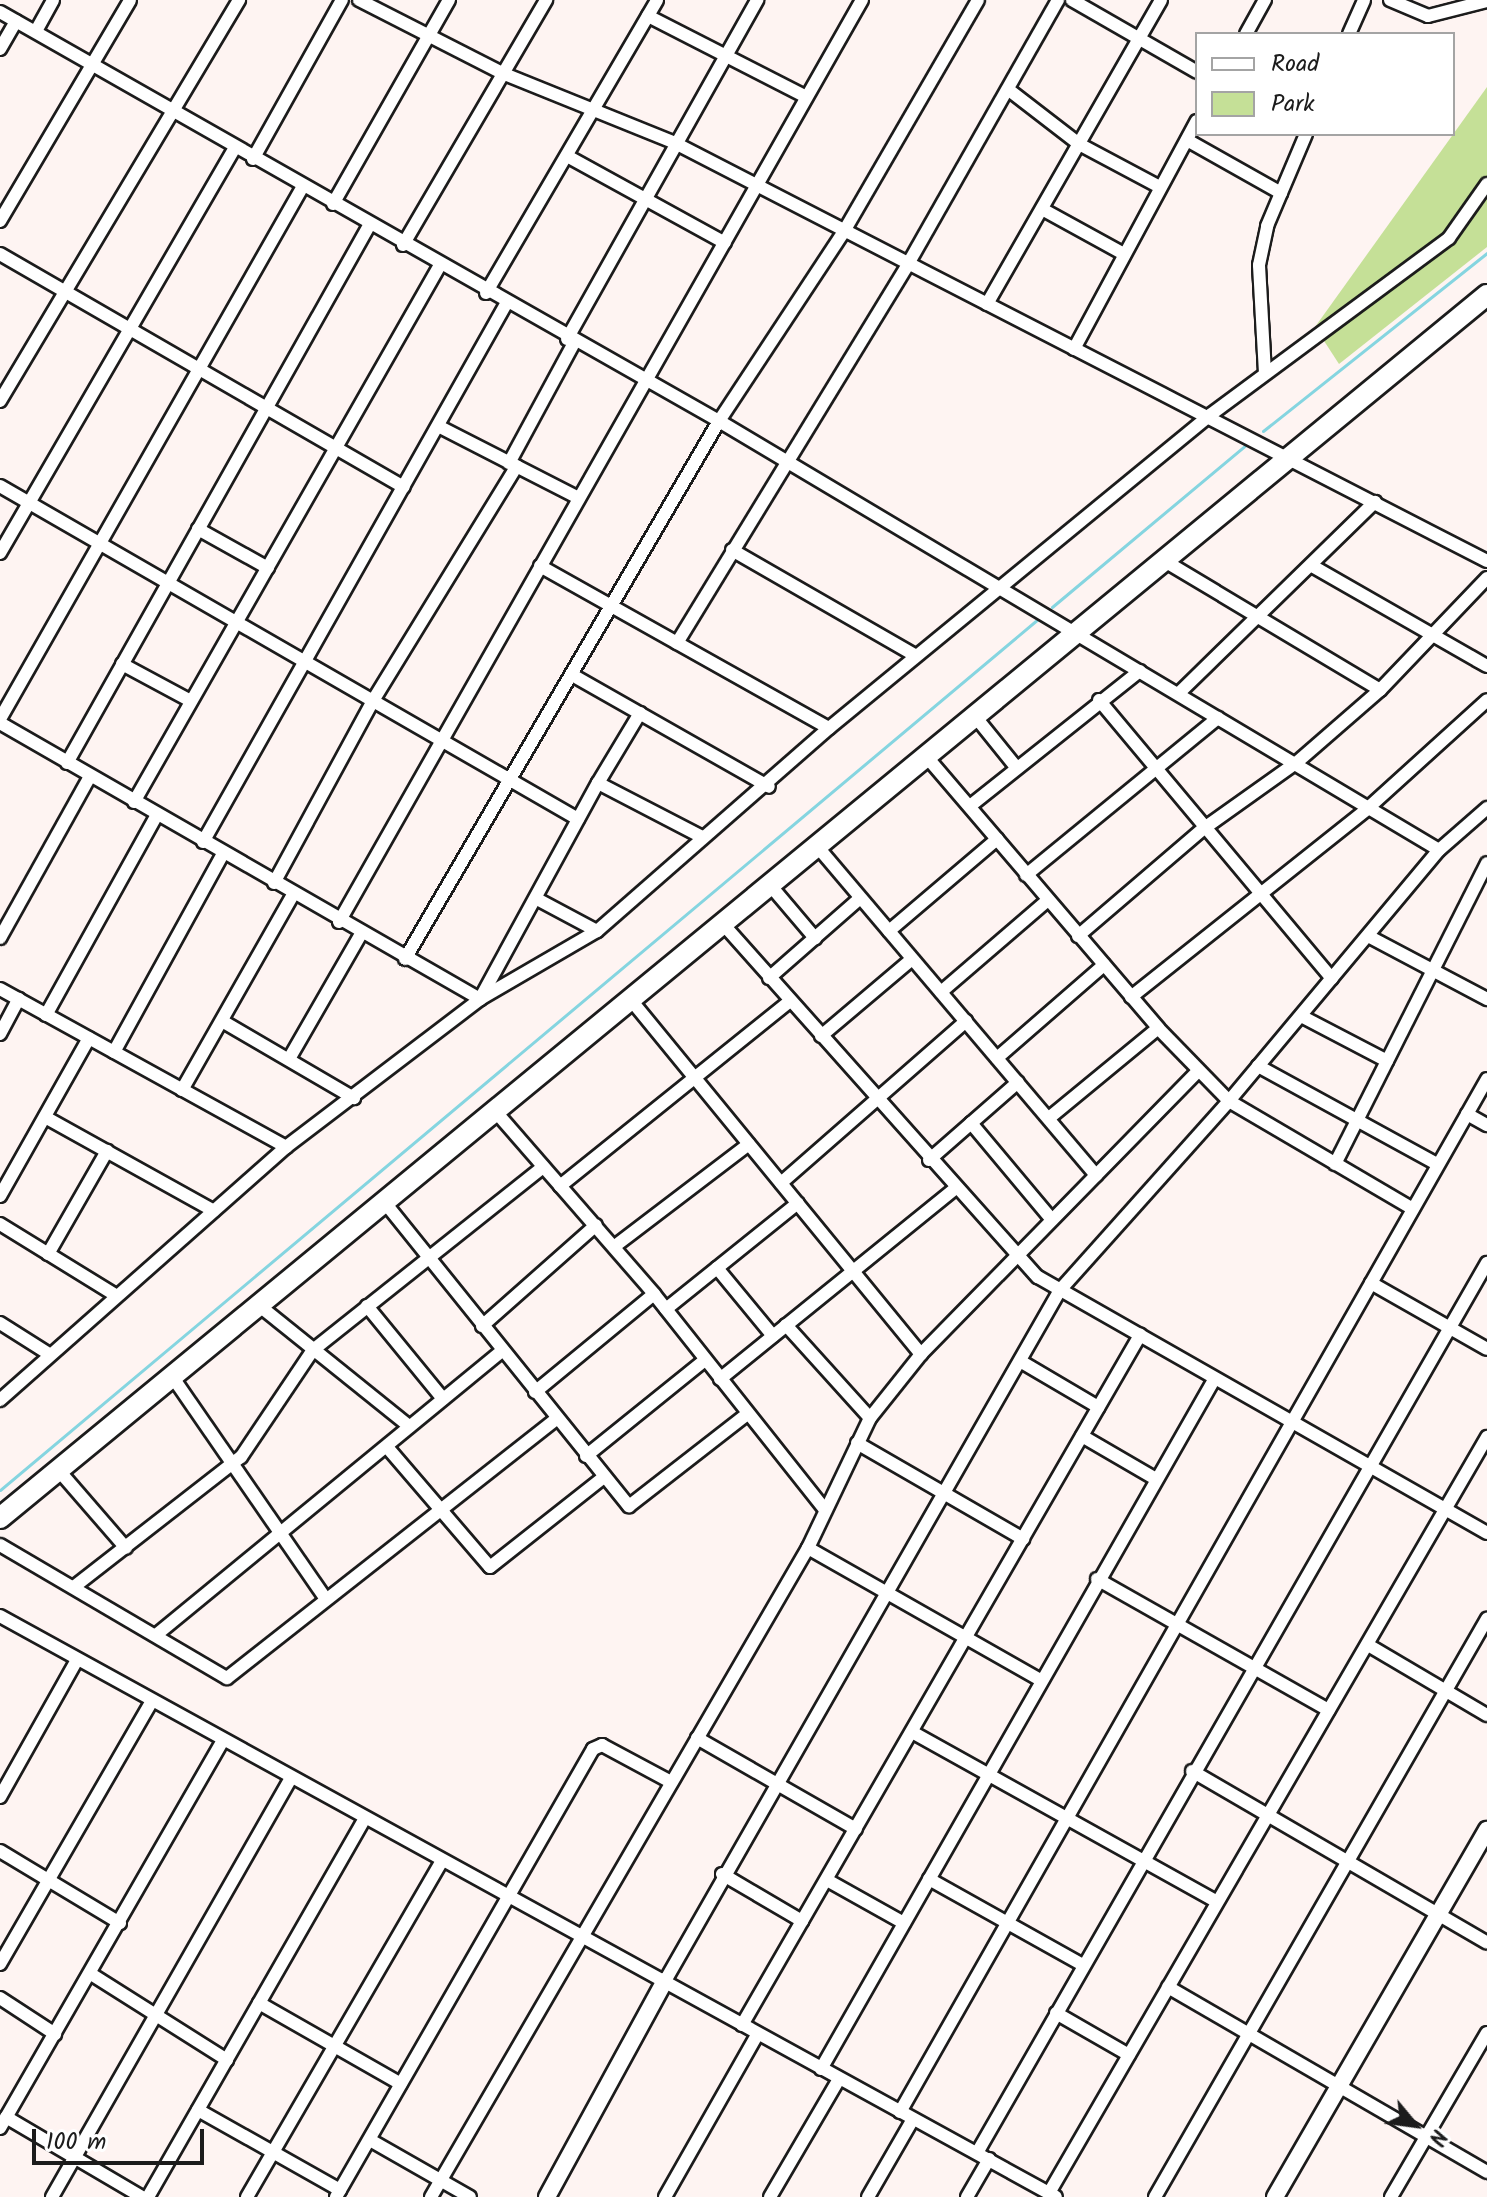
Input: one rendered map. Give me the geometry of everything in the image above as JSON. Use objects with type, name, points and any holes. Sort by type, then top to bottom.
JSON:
[{"type":"main road","points":[[0,1518],[61,1473],[816,845],[1487,295]]},
{"type":"street","points":[[36,31],[53,0]]},
{"type":"street","points":[[0,221],[94,68],[130,0]]},
{"type":"street","points":[[0,401],[239,0]]},
{"type":"street","points":[[253,159],[342,0]]},
{"type":"street","points":[[359,0],[502,73],[675,143],[843,233],[1292,456],[1487,561]]},
{"type":"street","points":[[333,204],[449,0]]},
{"type":"street","points":[[403,245],[546,0]]},
{"type":"street","points":[[486,293],[657,0]]},
{"type":"street","points":[[274,883],[374,699],[513,464],[570,341],[644,199],[757,0]]},
{"type":"street","points":[[339,922],[577,497],[757,188],[804,96],[862,0]]},
{"type":"street","points":[[405,959],[574,676],[611,605],[719,421],[843,233],[978,0]]},
{"type":"street","points":[[677,643],[908,264],[1058,0]]},
{"type":"street","points":[[1072,0],[1195,71]]},
{"type":"street","points":[[987,304],[1161,0]]},
{"type":"street","points":[[1247,32],[1265,0]]},
{"type":"street","points":[[1350,32],[1364,0]]},
{"type":"street","points":[[1390,0],[1428,16],[1487,1]]},
{"type":"street","points":[[0,12],[570,341],[719,421],[1439,850]]},
{"type":"street","points":[[648,16],[804,96]]},
{"type":"street","points":[[0,49],[16,21]]},
{"type":"street","points":[[1009,90],[1079,144],[1160,187]]},
{"type":"street","points":[[1074,349],[1195,125]]},
{"type":"street","points":[[1265,373],[1259,265],[1281,193],[1305,136]]},
{"type":"street","points":[[1187,140],[1281,193]]},
{"type":"street","points":[[0,553],[235,148]]},
{"type":"street","points":[[567,156],[725,243]]},
{"type":"street","points":[[0,1400],[286,1147],[480,999],[597,931],[702,837],[769,787],[829,728],[916,656],[1004,591],[1210,415],[1449,238],[1487,184]]},
{"type":"street","points":[[303,186],[0,721],[339,922],[480,999]]},
{"type":"street","points":[[1042,209],[1124,254]]},
{"type":"street","points":[[67,763],[370,224]]},
{"type":"street","points":[[0,254],[403,487]]},
{"type":"street","points":[[134,802],[189,700],[237,622],[440,265]]},
{"type":"street","points":[[203,842],[506,304]]},
{"type":"street","points":[[438,426],[577,497]]},
{"type":"street","points":[[0,486],[578,819]]},
{"type":"street","points":[[1179,693],[1314,567],[1375,502]]},
{"type":"street","points":[[198,529],[268,568]]},
{"type":"street","points":[[732,550],[916,656]]},
{"type":"street","points":[[1163,560],[1380,690]]},
{"type":"street","points":[[540,566],[829,728]]},
{"type":"street","points":[[1314,567],[1436,634],[1487,666]]},
{"type":"street","points":[[1078,936],[1203,829],[1296,763],[1380,690],[1487,578]]},
{"type":"street","points":[[122,664],[189,700]]},
{"type":"street","points":[[970,806],[1099,700],[1140,671]]},
{"type":"street","points":[[574,676],[769,787]]},
{"type":"street","points":[[1099,700],[1257,895],[1332,979]]},
{"type":"street","points":[[1131,997],[1367,809],[1487,700]]},
{"type":"street","points":[[480,999],[598,783],[640,713]]},
{"type":"street","points":[[974,715],[1016,767]]},
{"type":"street","points":[[1026,875],[1218,718]]},
{"type":"street","points":[[926,756],[1197,1072],[1229,1101],[1413,1209]]},
{"type":"street","points":[[0,938],[90,776]]},
{"type":"street","points":[[598,783],[702,837]]},
{"type":"street","points":[[547,2197],[774,1782],[1060,1290],[1229,1101],[1439,850],[1487,808]]},
{"type":"street","points":[[46,1015],[157,815]]},
{"type":"street","points":[[889,931],[997,839]]},
{"type":"street","points":[[816,845],[1096,1175]]},
{"type":"street","points":[[114,1052],[223,854]]},
{"type":"street","points":[[1335,1164],[1487,863]]},
{"type":"street","points":[[770,885],[815,938]]},
{"type":"street","points":[[182,1090],[293,895]]},
{"type":"street","points":[[769,978],[860,898]]},
{"type":"street","points":[[537,899],[597,931]]},
{"type":"street","points":[[941,992],[1048,900]]},
{"type":"street","points":[[0,909],[12,916]]},
{"type":"street","points":[[723,924],[1016,1257],[1060,1290],[1487,1533]]},
{"type":"street","points":[[289,1059],[361,934]]},
{"type":"street","points":[[1368,936],[1487,999]]},
{"type":"street","points":[[821,1036],[912,959]]},
{"type":"street","points":[[997,1058],[1104,965]]},
{"type":"street","points":[[0,989],[286,1147]]},
{"type":"street","points":[[0,1034],[19,999]]},
{"type":"street","points":[[631,1000],[921,1354]]},
{"type":"street","points":[[560,1186],[790,1001]]},
{"type":"street","points":[[1301,1016],[1387,1061]]},
{"type":"street","points":[[222,1021],[354,1098]]},
{"type":"street","points":[[781,1183],[966,1021]]},
{"type":"street","points":[[1049,1118],[1158,1028]]},
{"type":"street","points":[[0,1196],[89,1038]]},
{"type":"street","points":[[1258,1066],[1437,1164]]},
{"type":"street","points":[[431,2197],[584,1939],[671,1782],[808,1548],[870,1418],[921,1354],[1197,1072]]},
{"type":"street","points":[[900,2112],[1487,1079]]},
{"type":"street","points":[[929,1160],[1018,1082]]},
{"type":"street","points":[[496,1112],[615,1246],[825,1510]]},
{"type":"street","points":[[1467,1114],[1487,1125]]},
{"type":"street","points":[[45,1117],[214,1211]]},
{"type":"street","points":[[971,1123],[1052,1220]]},
{"type":"street","points":[[615,1246],[749,1144]]},
{"type":"street","points":[[48,1254],[107,1151]]},
{"type":"street","points":[[75,1586],[235,1462],[313,1350],[543,1167]]},
{"type":"street","points":[[720,1379],[955,1189]]},
{"type":"street","points":[[666,1309],[798,1203]]},
{"type":"street","points":[[386,1204],[586,1456],[634,1507],[747,1414]]},
{"type":"street","points":[[0,1224],[117,1296]]},
{"type":"street","points":[[482,1326],[596,1225]]},
{"type":"street","points":[[967,2197],[983,2156],[1056,2013],[1192,1771],[1487,1263]]},
{"type":"street","points":[[717,1268],[773,1336]]},
{"type":"street","points":[[1371,1283],[1487,1349]]},
{"type":"street","points":[[535,1392],[654,1294]]},
{"type":"street","points":[[367,1306],[443,1399]]},
{"type":"street","points":[[261,1307],[409,1426]]},
{"type":"street","points":[[0,1323],[49,1354]]},
{"type":"street","points":[[786,1325],[870,1418]]},
{"type":"street","points":[[742,2025],[1140,1335]]},
{"type":"street","points":[[156,1635],[283,1536],[409,1426],[502,1351]]},
{"type":"street","points":[[586,1456],[705,1360]]},
{"type":"street","points":[[1020,1361],[1098,1407]]},
{"type":"street","points":[[821,2069],[1097,1579],[1215,1378]]},
{"type":"street","points":[[174,1379],[235,1462],[326,1599]]},
{"type":"street","points":[[0,1545],[75,1586],[227,1678],[556,1419]]},
{"type":"street","points":[[1082,1436],[1156,1479]]},
{"type":"street","points":[[0,1616],[290,1780],[508,1895],[757,2035],[1053,2195],[1129,2055],[1487,1437]]},
{"type":"street","points":[[857,1443],[1023,1539]]},
{"type":"street","points":[[387,1447],[485,1565],[496,1566],[604,1477]]},
{"type":"street","points":[[61,1473],[126,1548]]},
{"type":"street","points":[[808,1548],[1040,1680]]},
{"type":"street","points":[[1097,1579],[1329,1710]]},
{"type":"street","points":[[1155,2197],[1487,1619]]},
{"type":"street","points":[[1368,1645],[1487,1715]]},
{"type":"street","points":[[0,1797],[77,1660]]},
{"type":"street","points":[[0,1964],[151,1702]]},
{"type":"street","points":[[912,1732],[1217,1902]]},
{"type":"street","points":[[697,1738],[856,1829]]},
{"type":"street","points":[[142,2197],[75,2157],[3,2122],[222,1742]]},
{"type":"street","points":[[198,2110],[274,2152],[338,2194],[508,1895],[597,1746],[671,1782]]},
{"type":"street","points":[[1192,1771],[1487,1943]]},
{"type":"street","points":[[52,2197],[290,1780]]},
{"type":"street","points":[[148,2197],[364,1820]]},
{"type":"street","points":[[1275,2197],[1487,1830]]},
{"type":"street","points":[[0,1851],[120,1923]]},
{"type":"street","points":[[247,2197],[441,1862]]},
{"type":"street","points":[[722,1874],[802,1921]]},
{"type":"street","points":[[929,1879],[1083,1965]]},
{"type":"street","points":[[827,1880],[904,1923]]},
{"type":"street","points":[[91,1974],[227,2060]]},
{"type":"street","points":[[1168,1987],[1487,2172]]},
{"type":"street","points":[[0,1998],[55,2034]]},
{"type":"street","points":[[259,2003],[401,2084]]},
{"type":"street","points":[[1056,2013],[1129,2055]]},
{"type":"street","points":[[1391,2197],[1487,2033]]},
{"type":"street","points":[[665,2197],[757,2035]]},
{"type":"street","points":[[770,2197],[839,2079]]},
{"type":"street","points":[[868,2197],[913,2119]]},
{"type":"street","points":[[370,2140],[470,2197]]},
{"type":"green space","points":[[1487,87],[1487,247],[1339,364],[1315,327],[1452,136],[1455,136]]},
{"type":"waterway","points":[[1263,431],[1487,253]]},
{"type":"waterway","points":[[1052,607],[1247,444]]},
{"type":"waterway","points":[[0,1490],[1038,619]]}]
